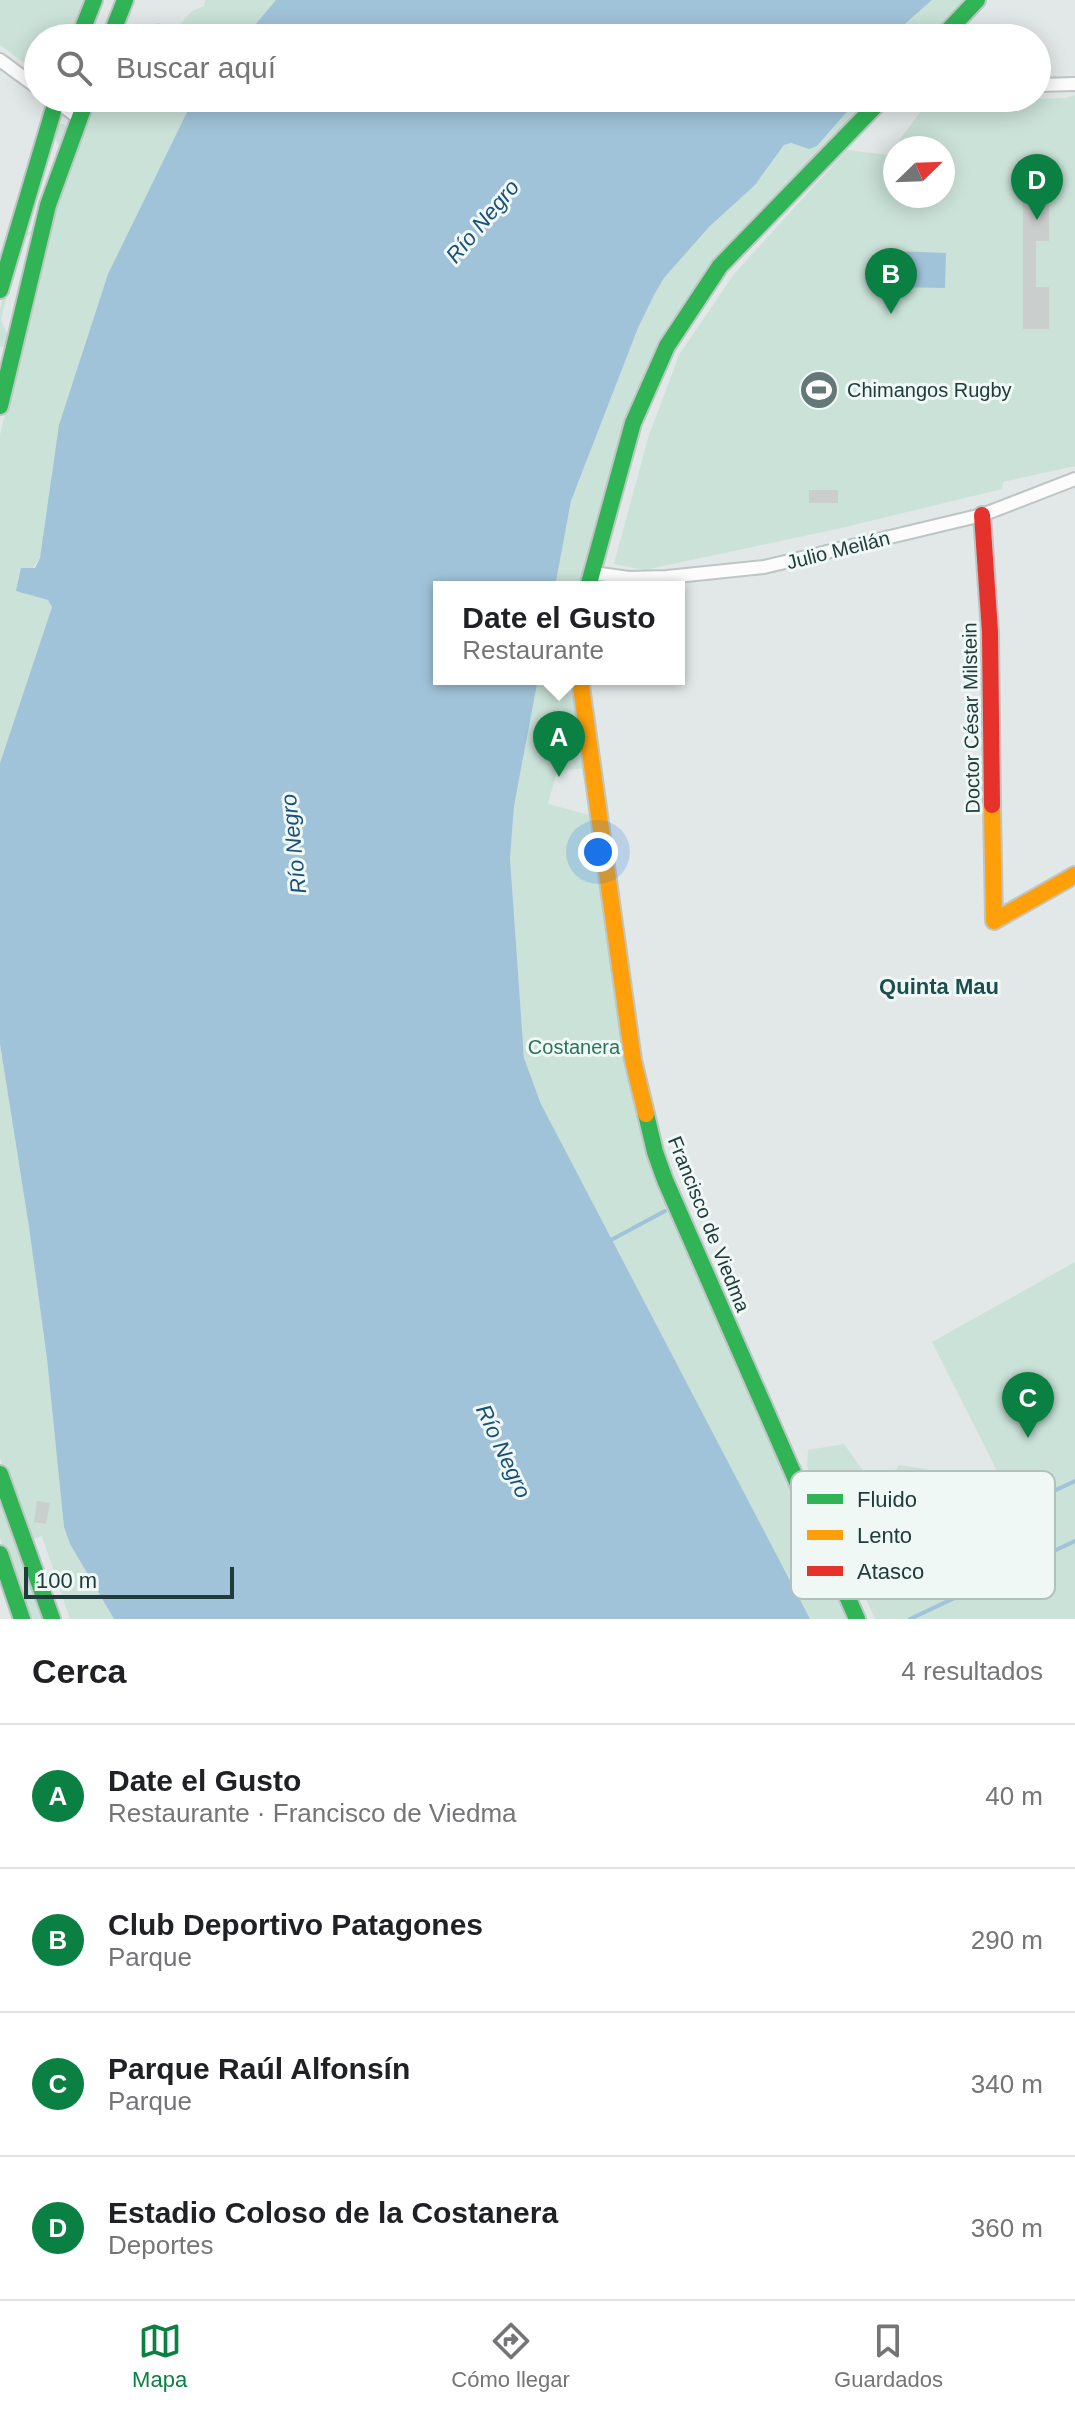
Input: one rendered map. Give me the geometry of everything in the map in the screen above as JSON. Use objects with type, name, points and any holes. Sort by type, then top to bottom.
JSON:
[{"type":"street","points":[[85,24],[94,0]]},
{"type":"street","points":[[116,24],[125,0]]},
{"type":"street","points":[[954,24],[977,0]]},
{"type":"street","points":[[0,60],[24,78]]},
{"type":"street","points":[[1051,85],[1075,84]]},
{"type":"street","points":[[0,290],[51,112]]},
{"type":"street","points":[[71,112],[79,118]]},
{"type":"street","points":[[0,406],[3,372],[48,205],[81,112]]},
{"type":"street","points":[[591,580],[633,423],[667,346],[720,266],[869,112]]},
{"type":"street","name":"Julio Meilán","points":[[591,580],[667,577],[764,567],[982,515],[1075,479]]},
{"type":"street","name":"Doctor César Milstein","points":[[982,515],[990,632],[994,921],[1075,875]]},
{"type":"street","name":"Francisco de Viedma","points":[[581,685],[633,1060],[655,1152],[792,1471]]},
{"type":"street","points":[[0,1474],[52,1619]]},
{"type":"street","points":[[0,1554],[22,1619]]},
{"type":"street","name":"Francisco de Viedma","points":[[848,1599],[857,1619]]},
{"type":"green space","points":[[0,0],[87,0],[78,24],[24,24],[24,63],[0,45]]},
{"type":"green space","points":[[205,0],[328,0],[307,24],[180,24],[192,11],[204,6]]},
{"type":"green space","points":[[932,0],[966,0],[943,24],[905,24]]},
{"type":"green space","points":[[1075,95],[1075,466],[1003,482],[1002,489],[841,528],[645,570],[614,564],[648,438],[679,355],[734,274],[847,150],[883,154],[883,208],[955,208],[955,136],[902,136],[920,112],[1051,112],[1051,98]]},
{"type":"green space","points":[[88,112],[228,112],[40,558],[16,591],[49,600],[52,607],[0,763],[0,435],[54,206]]},
{"type":"green space","points":[[847,112],[857,112],[758,213],[682,306],[661,340],[634,398],[604,492],[581,581],[556,581],[571,501],[638,328],[664,278],[709,227],[755,185],[784,145],[791,143],[808,149],[817,146]]},
{"type":"green space","points":[[58,124],[64,124],[68,129],[36,231],[20,240],[1,320],[10,341],[9,345],[0,347],[0,309],[18,238],[33,230],[60,149],[52,131]]},
{"type":"green space","name":"Costanera","points":[[537,685],[572,685],[585,768],[557,771],[548,804],[593,816],[660,1187],[791,1486],[791,1586],[541,1104],[524,1058],[510,858],[514,806]]},
{"type":"green space","points":[[0,1044],[47,1359],[64,1527],[70,1544],[114,1619],[70,1619],[42,1536],[29,1541],[0,1457]]},
{"type":"green space","points":[[1075,1262],[1075,1619],[875,1619],[866,1599],[1055,1599],[1055,1471],[997,1471],[932,1342]]},
{"type":"green space","points":[[844,1444],[863,1471],[809,1471],[808,1450]]},
{"type":"green space","points":[[899,1465],[928,1471],[894,1471]]},
{"type":"green space","points":[[0,1491],[44,1619],[28,1619],[0,1537]]},
{"type":"green space","name":"Costanera","points":[[798,1599],[840,1599],[849,1619],[810,1619]]},
{"type":"water","points":[[276,0],[932,0],[905,24],[256,24]]},
{"type":"water","name":"Río Negro","points":[[187,112],[847,112],[817,146],[809,149],[791,143],[784,145],[755,185],[709,227],[664,278],[638,328],[571,501],[556,581],[433,581],[433,685],[537,685],[514,806],[510,858],[524,1058],[541,1104],[791,1583],[791,1599],[800,1599],[810,1619],[114,1619],[70,1544],[64,1527],[47,1359],[0,1044],[0,763],[52,607],[48,600],[16,591],[21,568],[35,568],[40,558],[59,425],[108,274]]},
{"type":"water","points":[[895,251],[946,253],[945,288],[894,287]]},
{"type":"building","points":[[1023,197],[1049,197],[1049,241],[1036,241],[1036,287],[1049,287],[1049,329],[1023,329]]},
{"type":"building","points":[[809,490],[838,490],[838,503],[809,503]]},
{"type":"building","points":[[37,1501],[50,1503],[46,1524],[34,1522]]},
{"type":"waterway","points":[[611,1240],[665,1211]]},
{"type":"waterway","points":[[1055,1490],[1075,1481]]},
{"type":"waterway","points":[[1055,1550],[1075,1541]]},
{"type":"waterway","points":[[910,1619],[952,1599]]},
{"type":"traffic: fast","points":[[85,24],[94,0]]},
{"type":"traffic: fast","points":[[116,24],[125,0]]},
{"type":"traffic: fast","points":[[954,24],[977,0]]},
{"type":"traffic: fast","points":[[0,290],[53,112]]},
{"type":"traffic: fast","points":[[0,406],[48,205],[82,112]]},
{"type":"traffic: fast","points":[[590,581],[633,423],[667,346],[720,266],[869,112]]},
{"type":"traffic: fast","points":[[646,1114],[665,1180],[792,1471]]},
{"type":"traffic: fast","points":[[0,1474],[52,1619]]},
{"type":"traffic: fast","points":[[0,1554],[22,1619]]},
{"type":"traffic: fast","points":[[848,1599],[857,1619]]},
{"type":"traffic: slow","points":[[581,685],[633,1060],[646,1114]]},
{"type":"traffic: slow","points":[[992,805],[994,921],[1075,875]]},
{"type":"traffic: jam","points":[[982,515],[990,632],[992,805]]},
{"type":"place","name":"Estadio Coloso de la Costanera","points":[[1037,220]]},
{"type":"place","name":"Club Deportivo Patagones","points":[[891,314]]},
{"type":"place","name":"Chimangos Rugby","points":[[819,390]]},
{"type":"place","name":"Date el Gusto","points":[[559,777]]},
{"type":"place","name":"Parque Raúl Alfonsín","points":[[1028,1438]]},
{"type":"district","name":"Quinta Mau","points":[[939,986]]}]
